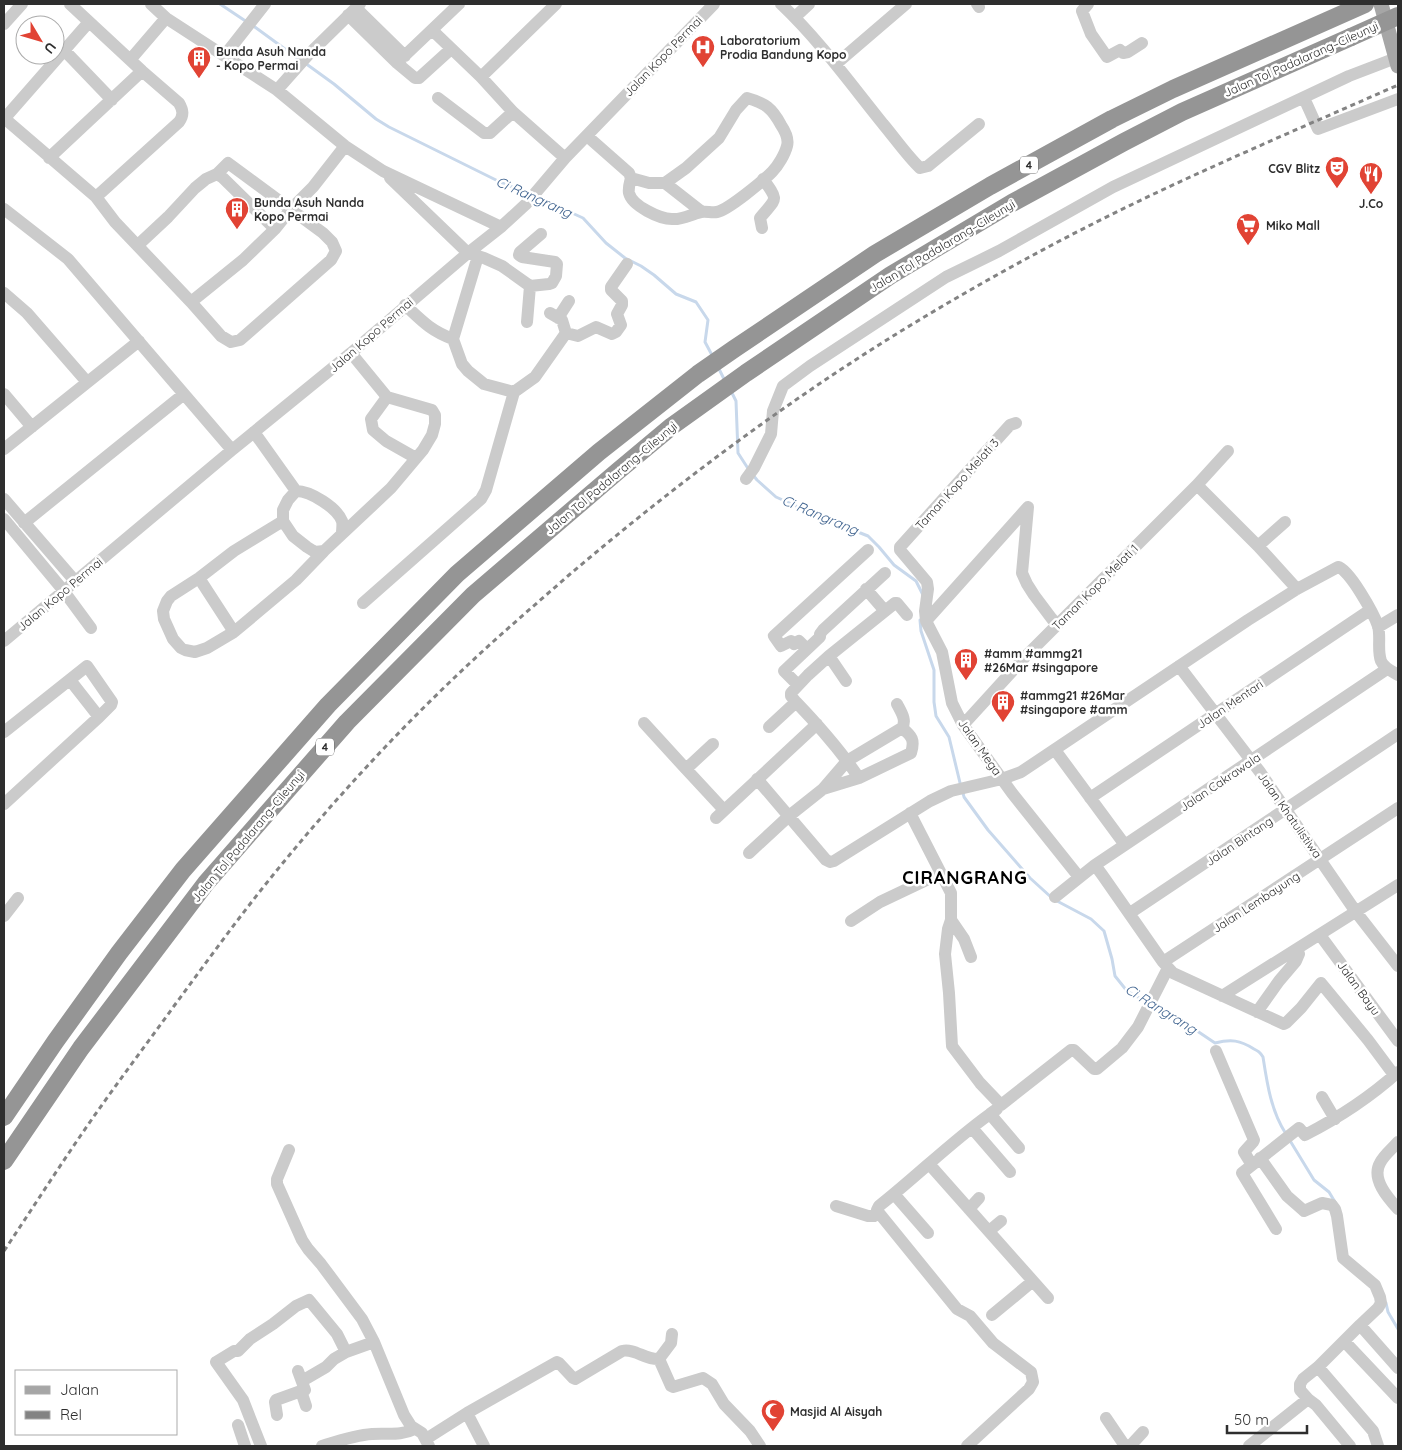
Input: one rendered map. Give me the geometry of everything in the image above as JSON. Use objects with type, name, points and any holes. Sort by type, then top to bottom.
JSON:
[{"type":"highway","name":"Jalan Tol Padalarang–Cileunyi","points":[[4,1117],[119,953],[183,870],[328,705],[457,574],[599,452],[698,374],[734,349],[875,254],[990,186],[1112,119],[1173,89],[1365,4]]},
{"type":"highway","name":"Jalan Tol Padalarang–Cileunyi","points":[[4,1160],[81,1048],[206,883],[347,722],[473,595],[672,426],[712,396],[890,276],[1012,203],[1182,112],[1398,16]]},
{"type":"main road","points":[[1381,4],[1397,62]]},
{"type":"street","points":[[4,24],[22,4]]},
{"type":"street","points":[[70,4],[179,104],[183,110],[183,116],[179,122],[96,197]]},
{"type":"street","points":[[151,4],[166,18],[278,90],[345,146],[383,171],[501,227]]},
{"type":"street","points":[[401,59],[459,4]]},
{"type":"street","name":"Jalan Kopo Permai","points":[[4,641],[405,305],[473,254],[526,204],[565,158],[630,90],[690,37],[714,4]]},
{"type":"street","points":[[781,4],[795,17],[836,64],[920,168],[928,166],[979,124]]},
{"type":"street","points":[[795,17],[809,4]]},
{"type":"street","points":[[836,64],[906,4]]},
{"type":"street","points":[[1088,4],[1082,11],[1089,29],[1107,57],[1120,50],[1123,53],[1128,52],[1142,43]]},
{"type":"street","points":[[481,77],[549,6]]},
{"type":"street","points":[[225,55],[262,8]]},
{"type":"street","points":[[278,90],[309,54],[355,9],[371,31],[401,59],[414,78],[417,78],[451,49]]},
{"type":"street","points":[[130,60],[166,18]]},
{"type":"street","points":[[65,49],[89,22]]},
{"type":"street","points":[[432,30],[481,77],[513,112],[565,158]]},
{"type":"street","points":[[65,51],[112,100]]},
{"type":"street","points":[[746,479],[754,468],[771,434],[773,411],[783,386],[810,366],[946,277],[999,251],[1113,187],[1349,76],[1397,62]]},
{"type":"street","points":[[51,65],[4,119],[96,197],[116,222],[221,336],[228,341],[240,340],[331,260],[336,252],[328,238],[291,208],[229,164],[226,164],[217,174],[194,188],[168,217],[138,245]]},
{"type":"street","points":[[49,158],[142,71]]},
{"type":"street","points":[[630,90],[640,98]]},
{"type":"street","points":[[438,98],[484,132],[490,133],[513,112]]},
{"type":"street","points":[[587,136],[629,173],[631,178],[629,193],[632,199],[652,214],[674,220],[702,212],[718,212],[741,198],[772,172],[777,165],[787,146],[786,132],[775,113],[760,102],[747,98],[736,110],[719,138],[686,168],[665,183],[649,183],[631,178]]},
{"type":"street","points":[[1304,98],[1318,129],[1398,99]]},
{"type":"street","points":[[191,302],[243,260],[275,229],[291,208],[313,187],[345,146]]},
{"type":"street","points":[[383,171],[473,254],[502,266],[530,286],[549,284],[554,281],[556,276],[557,264],[555,262],[519,255],[541,234]]},
{"type":"street","points":[[217,174],[275,229]]},
{"type":"street","points":[[762,228],[760,218],[774,203],[775,198],[763,179]]},
{"type":"street","points":[[665,183],[702,212]]},
{"type":"street","points":[[4,209],[68,259],[232,450]]},
{"type":"street","points":[[473,254],[453,339],[462,364],[468,371],[484,384],[514,392]]},
{"type":"street","points":[[566,333],[578,336],[596,328],[612,334],[616,332],[622,325],[617,314],[622,301],[613,292],[611,287],[627,264]]},
{"type":"street","points":[[526,322],[530,286]]},
{"type":"street","points":[[4,293],[27,313],[87,382]]},
{"type":"street","points":[[566,333],[562,320],[554,315],[569,301]]},
{"type":"street","points":[[405,305],[429,328],[453,339]]},
{"type":"street","points":[[363,603],[484,496],[514,392],[534,377],[566,333]]},
{"type":"street","points":[[4,449],[139,340]]},
{"type":"street","points":[[283,521],[234,551],[199,578],[171,596],[164,606],[164,619],[173,639],[184,650],[195,652],[207,648],[234,632],[296,580],[342,533],[391,488],[423,450],[432,435],[435,416],[430,409],[387,397],[350,353]]},
{"type":"street","points":[[4,394],[32,427]]},
{"type":"street","points":[[24,523],[184,394]]},
{"type":"street","points":[[387,397],[372,419],[373,430],[386,441],[416,458]]},
{"type":"street","name":"Taman Kopo Melati 3","points":[[900,547],[1010,425],[1016,423]]},
{"type":"street","points":[[254,432],[296,491],[308,493],[333,510],[342,522],[342,533]]},
{"type":"street","name":"Taman Kopo Melati 1","points":[[963,725],[1026,656],[1197,485],[1228,451]]},
{"type":"street","points":[[1197,485],[1258,546],[1297,589]]},
{"type":"street","points":[[296,491],[288,500],[283,510],[283,521],[293,536],[307,548],[315,552],[324,551]]},
{"type":"street","points":[[4,499],[24,523],[69,586],[91,628]]},
{"type":"street","points":[[926,621],[1028,507],[1022,573],[1034,595],[1057,624]]},
{"type":"street","points":[[1258,546],[1284,522]]},
{"type":"street","points":[[6,528],[69,586]]},
{"type":"street","name":"Jalan Mega","points":[[900,547],[902,554],[927,582],[926,621],[942,652],[952,703],[963,725],[1012,793],[1079,877]]},
{"type":"street","points":[[807,649],[799,641],[794,644],[791,641],[781,646],[774,636],[868,550]]},
{"type":"street","points":[[757,779],[826,860],[834,861],[930,800],[1021,772],[1179,666],[1297,589],[1333,568],[1341,567],[1357,586],[1378,627],[1381,661],[1387,669],[1398,675]]},
{"type":"street","points":[[798,685],[784,671],[820,638],[821,632],[884,573]]},
{"type":"street","points":[[199,578],[234,632]]},
{"type":"street","points":[[866,589],[885,611]]},
{"type":"street","points":[[859,778],[847,761],[796,702],[792,693],[829,656],[896,603],[907,615]]},
{"type":"street","name":"Jalan Mentari","points":[[1090,798],[1370,610]]},
{"type":"street","points":[[1378,627],[1398,614]]},
{"type":"street","points":[[829,656],[846,681]]},
{"type":"street","points":[[4,732],[87,666],[112,702],[99,717],[4,804]]},
{"type":"street","name":"Jalan Khatulistiwa","points":[[1179,666],[1251,761],[1356,912],[1398,966]]},
{"type":"street","name":"Jalan Cakrawala","points":[[1055,897],[1095,865],[1387,669]]},
{"type":"street","points":[[70,680],[99,717]]},
{"type":"street","points":[[770,727],[796,702]]},
{"type":"street","points":[[749,853],[822,789],[847,761],[902,728],[905,724],[897,704]]},
{"type":"street","points":[[644,723],[686,769],[720,814],[816,724]]},
{"type":"street","points":[[822,789],[859,778],[910,753],[914,745],[912,738],[902,728]]},
{"type":"street","name":"Jalan Bintang","points":[[1130,913],[1398,734]]},
{"type":"street","points":[[686,769],[712,744]]},
{"type":"street","points":[[1055,750],[1125,845]]},
{"type":"street","points":[[1012,793],[1021,772]]},
{"type":"street","name":"Jalan Lembayung","points":[[1166,965],[1398,808]]},
{"type":"street","points":[[910,813],[951,893],[950,920],[945,954],[952,1046],[980,1084],[1001,1106]]},
{"type":"street","points":[[1095,865],[1166,965],[1178,976],[1285,1024],[1321,983],[1396,1073],[1366,1100],[1335,1119],[1306,1135],[1299,1128],[1242,1173],[1276,1229]]},
{"type":"street","points":[[851,920],[880,902],[941,873]]},
{"type":"street","points":[[1222,996],[1356,912],[1397,889]]},
{"type":"street","points":[[4,916],[18,898]]},
{"type":"street","points":[[950,920],[964,939],[971,957]]},
{"type":"street","name":"Jalan Bayu","points":[[1320,935],[1398,1041]]},
{"type":"street","points":[[1257,1012],[1296,961],[1299,954],[1297,949]]},
{"type":"street","points":[[967,1446],[1029,1389],[1033,1382],[1032,1372],[993,1343],[970,1316],[957,1308],[879,1213],[878,1208],[972,1128],[1070,1050],[1074,1050],[1094,1069],[1097,1069],[1128,1041],[1138,1027],[1154,998],[1166,965]]},
{"type":"street","points":[[1216,1051],[1254,1140],[1244,1151],[1302,1210],[1304,1211],[1325,1202],[1332,1205],[1335,1209],[1343,1258],[1375,1285],[1380,1297],[1381,1303],[1378,1308],[1300,1384],[1300,1390],[1316,1405],[1349,1446]]},
{"type":"street","points":[[1322,1097],[1335,1119]]},
{"type":"street","points":[[990,1114],[1019,1148]]},
{"type":"street","points":[[972,1128],[1010,1172]]},
{"type":"street","points":[[1398,1142],[1379,1164],[1378,1179],[1388,1198],[1398,1209]]},
{"type":"street","points":[[289,1150],[277,1178],[280,1191],[308,1249],[362,1319],[374,1342],[404,1415],[413,1430]]},
{"type":"street","points":[[930,1165],[1048,1298]]},
{"type":"street","points":[[894,1194],[928,1233]]},
{"type":"street","points":[[969,1209],[979,1198]]},
{"type":"street","points":[[836,1206],[868,1216],[874,1216],[879,1213]]},
{"type":"street","points":[[988,1231],[1001,1221]]},
{"type":"street","points":[[992,1315],[1033,1281]]},
{"type":"street","points":[[261,1446],[242,1400],[216,1362],[234,1351],[238,1351],[250,1338],[273,1324],[296,1306],[309,1300],[337,1334],[346,1352]]},
{"type":"street","points":[[1360,1325],[1398,1368]]},
{"type":"street","points":[[659,1359],[670,1343],[672,1334]]},
{"type":"street","points":[[1344,1341],[1398,1398]]},
{"type":"street","points":[[277,1415],[276,1400],[300,1381],[326,1368],[334,1359],[346,1352],[374,1342]]},
{"type":"street","points":[[322,1446],[369,1434],[402,1434],[413,1430],[422,1433],[427,1443],[468,1413],[556,1362],[575,1379],[622,1351],[628,1350],[652,1359],[659,1359]]},
{"type":"street","points":[[659,1359],[673,1387],[703,1378],[712,1384],[724,1404],[750,1431],[760,1446]]},
{"type":"street","points":[[1318,1367],[1373,1431],[1378,1446]]},
{"type":"street","points":[[300,1381],[306,1406]]},
{"type":"street","points":[[1249,1446],[1308,1399]]},
{"type":"street","points":[[468,1413],[484,1446]]},
{"type":"street","points":[[1106,1418],[1125,1446]]},
{"type":"street","points":[[238,1425],[246,1446]]},
{"type":"street","points":[[1130,1446],[1143,1432]]},
{"type":"waterway","name":"Ci Rangrang","points":[[220,4],[247,22]]},
{"type":"waterway","name":"Ci Rangrang","points":[[252,25],[300,60]]},
{"type":"waterway","name":"Ci Rangrang","points":[[305,63],[376,119],[389,127],[498,181],[529,194]]},
{"type":"waterway","name":"Ci Rangrang","points":[[537,197],[583,218],[606,243],[625,258],[654,275],[676,294],[696,302],[708,320],[705,342],[713,357]]},
{"type":"waterway","name":"Ci Rangrang","points":[[718,367],[725,381]]},
{"type":"waterway","name":"Ci Rangrang","points":[[731,391],[736,401],[738,453],[749,470]]},
{"type":"waterway","name":"Ci Rangrang","points":[[753,475],[776,497],[868,536],[894,565],[916,581],[923,595]]},
{"type":"waterway","name":"Ci Rangrang","points":[[920,620],[921,631],[934,670],[936,716],[949,737],[961,787]]},
{"type":"waterway","name":"Ci Rangrang","points":[[963,793],[988,830],[1030,878],[1052,898]]},
{"type":"waterway","name":"Ci Rangrang","points":[[1057,901],[1091,919],[1104,931],[1115,976],[1127,991],[1148,1003]]},
{"type":"waterway","name":"Ci Rangrang","points":[[1154,1005],[1169,1012],[1215,1043],[1226,1041],[1240,1042],[1260,1053],[1263,1057],[1273,1106],[1286,1134]]},
{"type":"waterway","name":"Ci Rangrang","points":[[1289,1139],[1314,1180],[1329,1192],[1335,1202]]},
{"type":"waterway","name":"Ci Rangrang","points":[[1386,1303],[1388,1312],[1398,1329]]},
{"type":"railway","points":[[4,1251],[115,1086],[257,895],[293,851],[366,767],[444,687],[569,575],[733,445],[818,385],[937,309],[999,273],[1127,207],[1398,85]]},
{"type":"place","name":"Laboratorium Prodia Bandung Kopo","points":[[703,68]]},
{"type":"place","name":"Bunda Asuh Nanda - Kopo Permai","points":[[199,79]]},
{"type":"place","name":"CGV Blitz","points":[[1337,189]]},
{"type":"place","name":"J.Co","points":[[1371,195]]},
{"type":"place","name":"Bunda Asuh Nanda Kopo Permai","points":[[237,230]]},
{"type":"place","name":"Miko Mall","points":[[1248,246]]},
{"type":"place","name":"#amm #ammg21 #26Mar #singapore","points":[[966,681]]},
{"type":"place","name":"#ammg21 #26Mar #singapore #amm","points":[[1003,723]]},
{"type":"place","name":"Masjid Al Aisyah","points":[[773,1432]]},
{"type":"district","name":"CIRANGRANG","points":[[965,877]]}]
